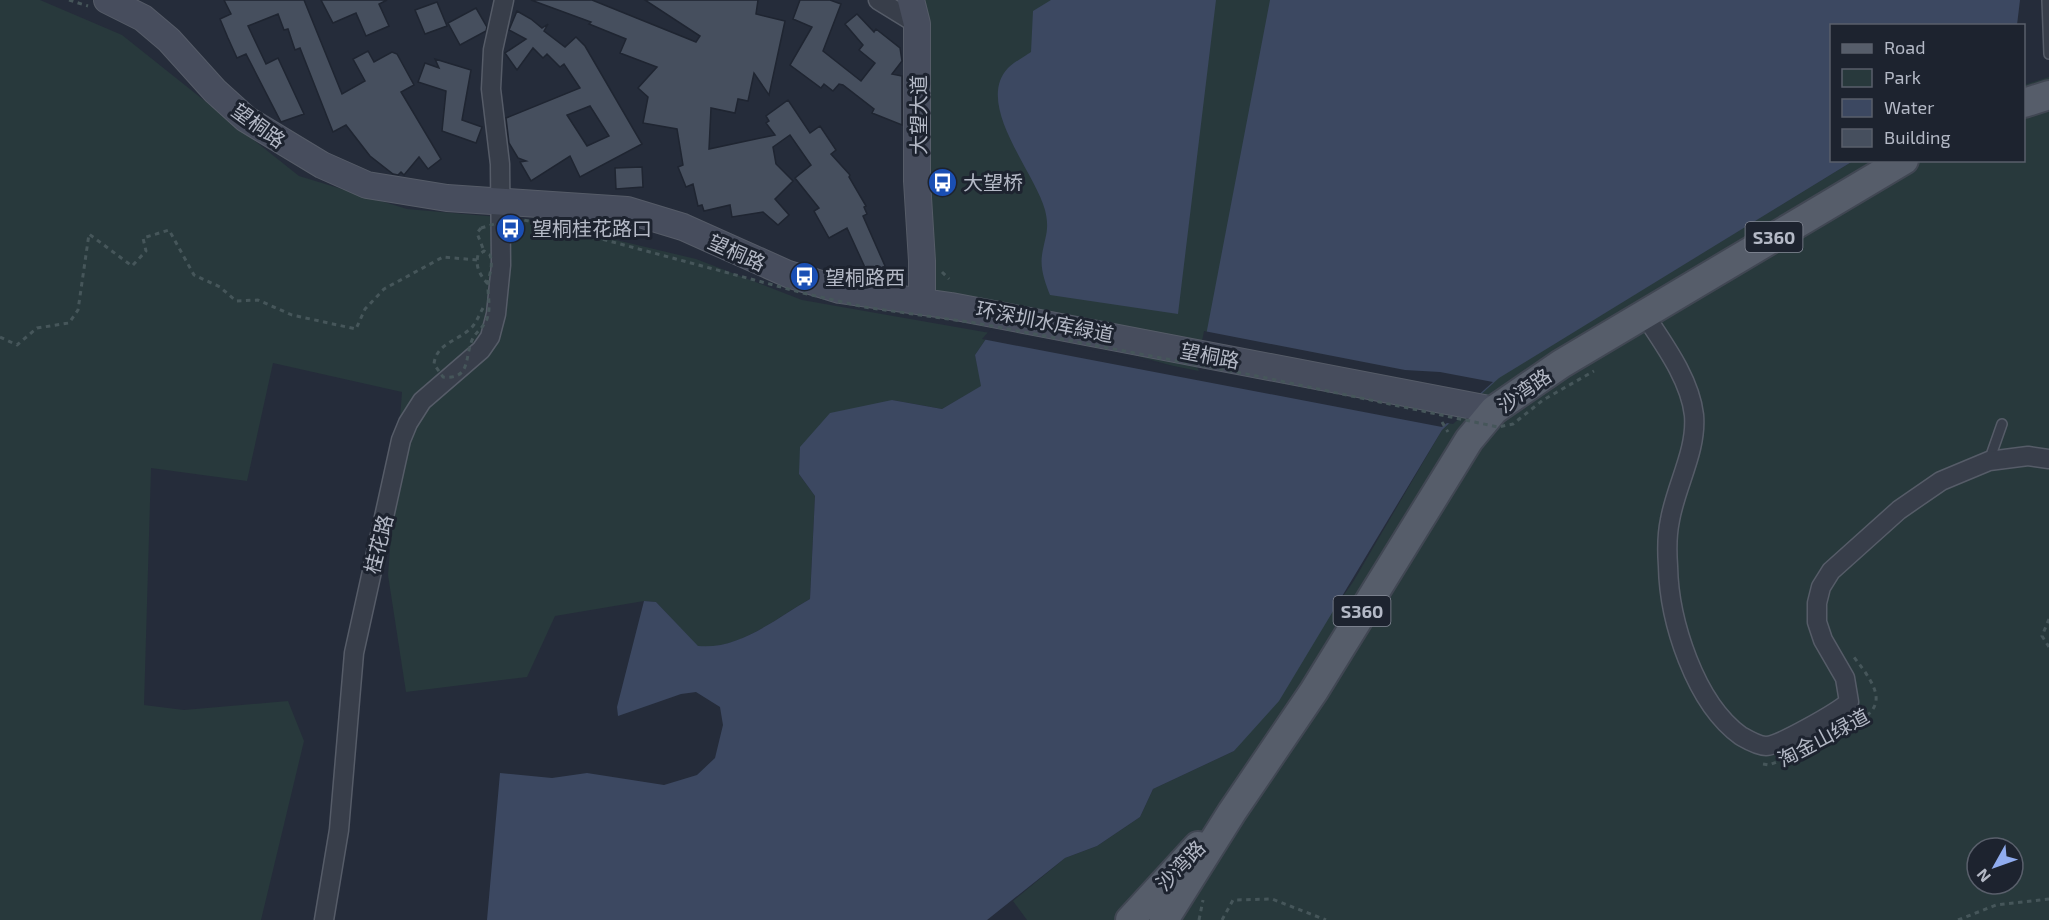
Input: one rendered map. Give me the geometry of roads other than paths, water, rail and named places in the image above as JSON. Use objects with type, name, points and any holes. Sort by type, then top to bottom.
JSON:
[{"type":"main road","name":"望桐路","points":[[107,0],[143,18],[169,40],[215,91],[246,119],[322,165],[368,185],[447,198],[627,210],[683,227],[788,274],[840,290],[951,306],[1440,409],[1494,410]]},
{"type":"main road","name":"大望大道","points":[[914,12],[922,302]]},
{"type":"main road","points":[[2025,103],[2049,95]]},
{"type":"main road","name":"沙湾路","points":[[1172,914],[1232,812],[1314,691],[1469,440],[1494,410],[1644,314],[1901,162]]},
{"type":"main road","name":"沙湾路","points":[[1130,920],[1172,872],[1232,812]]},
{"type":"street","name":"桂花路","points":[[324,920],[339,830],[354,653],[401,440],[408,423],[422,401],[481,350],[490,337],[496,314],[500,284],[500,164],[491,89],[494,50],[504,0]]},
{"type":"street","points":[[878,0],[914,12]]},
{"type":"street","name":"淘金山绿道","points":[[1644,314],[1688,392],[1694,413],[1694,433],[1670,521],[1668,567],[1679,630],[1696,680],[1712,706],[1727,726],[1749,741],[1766,747],[1781,742],[1837,713],[1849,702],[1845,678],[1823,640],[1817,622],[1817,603],[1821,587],[1831,570],[1918,495],[1941,481],[1989,461],[2028,456],[2049,459]]},
{"type":"lane","points":[[2048,0],[2049,54]]},
{"type":"lane","points":[[1989,461],[2002,424]]},
{"type":"water","points":[[1051,0],[1216,0],[1178,314],[1050,295],[1042,265],[1047,228],[1045,210],[1010,138],[1002,119],[998,100],[999,83],[1008,68],[1031,52],[1033,11]]},
{"type":"water","points":[[1270,0],[2020,0],[2017,24],[1830,24],[1830,162],[1851,162],[1499,378],[1442,430],[1279,701],[1234,751],[1153,789],[1140,817],[1097,846],[1065,858],[987,920],[487,920],[500,773],[552,778],[587,773],[664,785],[697,775],[715,758],[723,725],[720,707],[696,692],[681,694],[618,716],[617,707],[644,601],[656,602],[698,646],[713,646],[756,632],[810,599],[815,496],[799,474],[800,447],[830,413],[892,400],[942,409],[981,386],[975,355],[990,333],[1205,375],[1200,367]]},
{"type":"place","name":"大望桥","points":[[942,182]]},
{"type":"place","name":"望桐桂花路口","points":[[511,228]]},
{"type":"place","name":"望桐路西","points":[[804,277]]}]
